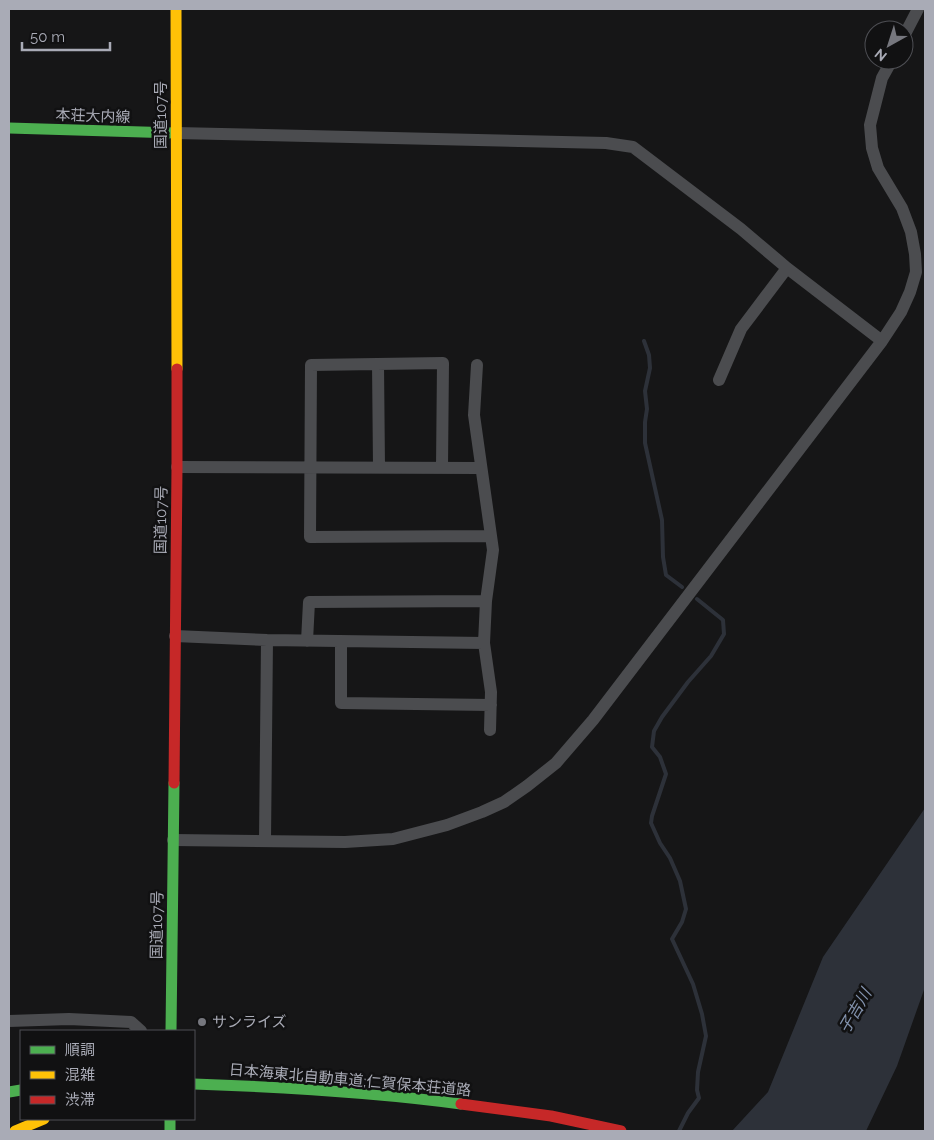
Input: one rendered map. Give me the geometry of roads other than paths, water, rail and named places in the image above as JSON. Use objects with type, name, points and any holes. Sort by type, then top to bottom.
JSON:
[{"type":"main road","name":"国道107号","points":[[171,1030],[177,467],[176,9]]},
{"type":"main road","name":"本荘大内線","points":[[9,128],[176,133]]},
{"type":"main road","name":"日本海東北自動車道;仁賀保本荘道路","points":[[196,1088],[269,1087],[409,1097],[551,1116],[621,1131]]},
{"type":"main road","name":"日本海東北自動車道;仁賀保本荘道路","points":[[196,1088],[327,1096],[408,1104],[611,1131]]},
{"type":"main road","points":[[314,1101],[408,1104]]},
{"type":"main road","points":[[14,1131],[42,1120]]},
{"type":"street","points":[[173,840],[345,842],[393,839],[447,825],[504,802],[556,763],[594,720],[882,341],[901,312],[916,272],[915,254],[911,232],[902,208],[878,168],[870,125],[882,78],[886,70]]},
{"type":"street","points":[[176,133],[606,143],[633,147],[741,229],[787,268],[882,341]]},
{"type":"street","points":[[719,380],[741,329],[787,268]]},
{"type":"street","points":[[442,467],[443,363],[310,365],[310,537],[491,536]]},
{"type":"street","points":[[378,364],[379,467]]},
{"type":"street","points":[[477,366],[474,416],[493,550],[486,601],[484,643],[491,692],[490,730]]},
{"type":"street","points":[[177,467],[480,468]]},
{"type":"street","points":[[307,641],[309,602],[486,601]]},
{"type":"street","points":[[175,636],[307,641],[484,643]]},
{"type":"street","points":[[265,841],[267,640]]},
{"type":"street","points":[[341,641],[341,703],[491,705]]},
{"type":"street","points":[[9,1021],[69,1019],[131,1022],[140,1030]]},
{"type":"water","name":"子吉川","points":[[925,808],[925,987],[897,1066],[866,1131],[732,1131],[768,1092],[823,957]]},
{"type":"waterway","points":[[644,341],[649,355],[650,368],[645,391],[647,409],[645,443],[662,520],[663,557],[666,575],[682,587]]},
{"type":"waterway","points":[[679,1131],[688,1113],[699,1098],[697,1090],[698,1072],[706,1036],[693,984],[672,939],[682,922],[686,909],[680,881],[651,823],[666,774],[660,757],[652,747],[654,731],[662,717],[688,682],[711,656],[724,634],[723,620],[697,599]]},
{"type":"place","name":"サンライズ","points":[[202,1022]]}]
